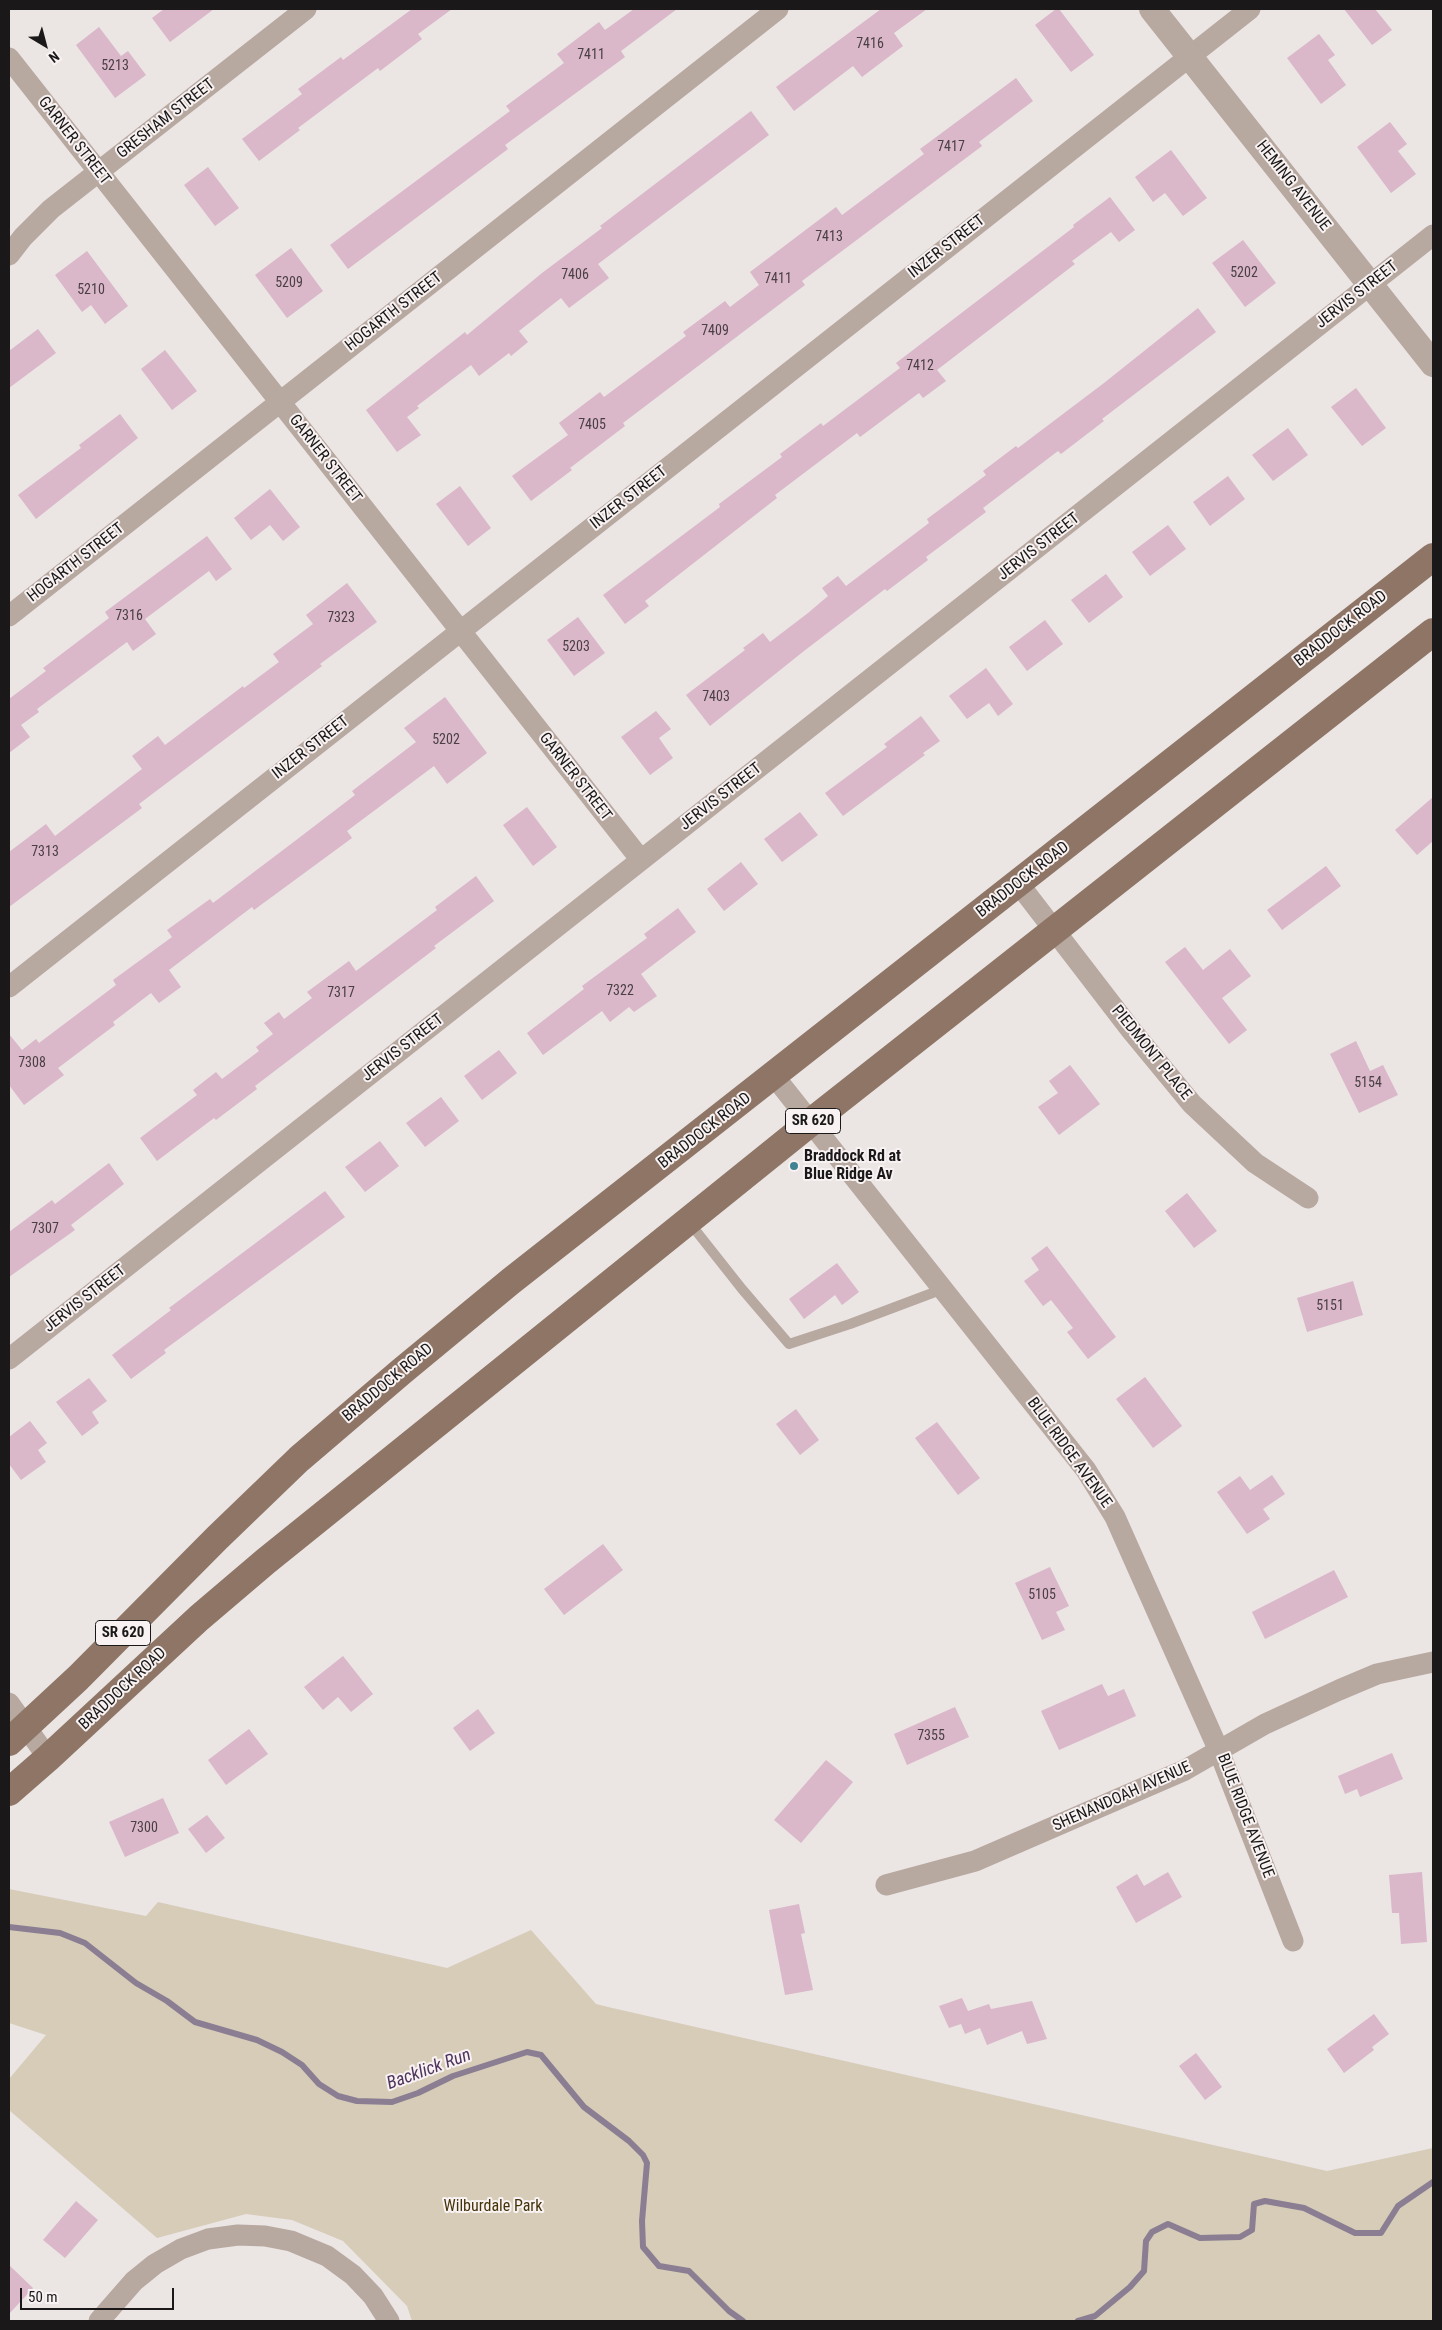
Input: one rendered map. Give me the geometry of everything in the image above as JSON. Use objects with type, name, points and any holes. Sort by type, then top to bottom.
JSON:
[{"type":"main road","name":"BRADDOCK ROAD","points":[[17,1734],[78,1678],[217,1538],[299,1459],[512,1281],[1433,557]]},
{"type":"main road","name":"BRADDOCK ROAD","points":[[9,1792],[199,1618],[258,1567],[811,1122],[1433,632]]},
{"type":"street","name":"GRESHAM STREET","points":[[9,255],[23,237],[51,210],[306,9]]},
{"type":"street","name":"HOGARTH STREET","points":[[9,616],[778,9]]},
{"type":"street","name":"HEMING AVENUE","points":[[1152,9],[1433,364]]},
{"type":"street","name":"INZER STREET","points":[[9,986],[1250,9]]},
{"type":"street","name":"GARNER STREET","points":[[9,58],[640,860]]},
{"type":"street","name":"JERVIS STREET","points":[[9,1359],[1433,235]]},
{"type":"street","name":"PIEDMONT PLACE","points":[[1018,884],[1131,1030],[1192,1104],[1255,1162],[1308,1198]]},
{"type":"street","name":"BLUE RIDGE AVENUE","points":[[774,1076],[1086,1470],[1115,1517],[1219,1751],[1294,1940]]},
{"type":"street","name":"SHENANDOAH AVENUE","points":[[886,1885],[975,1861],[1140,1792],[1219,1751],[1265,1724],[1339,1690],[1377,1674],[1433,1662]]},
{"type":"street","points":[[9,1703],[17,1734],[48,1758]]},
{"type":"street","points":[[99,2321],[134,2281],[155,2264],[181,2249],[208,2239],[238,2235],[265,2236],[291,2240],[317,2250],[354,2275],[373,2296],[389,2321]]},
{"type":"lane","points":[[688,1221],[789,1344],[850,1324],[944,1289]]},
{"type":"green space","name":"Wilburdale Park","points":[[9,1889],[146,1916],[158,1902],[447,1968],[531,1930],[596,2004],[608,2007],[1327,2171],[1433,2148],[1433,2321],[412,2321],[407,2306],[343,2241],[292,2220],[246,2214],[157,2238],[9,2110],[9,2079],[46,2035],[9,2023]]},
{"type":"building","points":[[164,9],[214,9],[170,42],[152,18]]},
{"type":"building","points":[[412,9],[452,9],[418,34],[422,39],[380,71],[378,68],[298,128],[300,130],[259,161],[242,139],[302,94],[298,89],[341,57],[343,60]]},
{"type":"building","points":[[634,9],[677,9],[621,51],[625,57],[505,145],[508,149],[348,269],[330,245],[510,111],[506,106],[564,63],[557,54],[599,22],[605,30]]},
{"type":"building","points":[[881,9],[927,9],[894,33],[903,46],[862,77],[853,66],[794,111],[776,87]]},
{"type":"building","points":[[1056,9],[1059,9],[1094,55],[1071,72],[1035,25]]},
{"type":"building","points":[[1344,9],[1375,9],[1392,30],[1372,45]]},
{"type":"building","points":[[99,27],[121,56],[128,51],[146,75],[115,98],[76,45]]},
{"type":"building","points":[[1319,34],[1335,55],[1328,60],[1346,85],[1321,104],[1287,58]]},
{"type":"building","points":[[1016,78],[1033,101],[979,142],[982,146],[802,281],[805,285],[623,423],[625,426],[531,501],[512,476],[568,435],[559,423],[600,392],[604,397],[686,336],[683,332],[725,301],[730,307],[759,285],[750,272],[836,207],[842,215],[924,154],[920,149]]},
{"type":"building","points":[[751,111],[769,135],[598,264],[609,278],[569,308],[561,298],[519,331],[528,342],[511,356],[509,353],[479,376],[471,365],[417,406],[419,408],[407,417],[421,435],[397,452],[366,410],[465,332],[467,335],[542,273],[602,228],[600,226]]},
{"type":"building","points":[[1390,122],[1407,144],[1398,151],[1416,174],[1391,193],[1357,147]]},
{"type":"building","points":[[1171,150],[1207,198],[1183,216],[1165,193],[1153,202],[1135,177]]},
{"type":"building","points":[[208,167],[239,208],[215,226],[184,185]]},
{"type":"building","points":[[1110,197],[1135,230],[1119,242],[1111,232],[1072,261],[1075,264],[937,370],[946,381],[923,398],[919,393],[860,437],[857,433],[775,495],[777,498],[645,601],[649,606],[625,624],[603,595],[720,507],[719,504],[782,457],[780,454],[821,423],[823,426],[900,368],[896,363],[1074,227],[1073,225]]},
{"type":"building","points":[[1243,240],[1276,283],[1245,307],[1212,263]]},
{"type":"building","points":[[291,248],[323,291],[287,318],[255,275]]},
{"type":"building","points":[[87,251],[128,306],[105,324],[91,305],[82,312],[55,275]]},
{"type":"building","points":[[1198,308],[1216,332],[1102,419],[1104,421],[1061,454],[1058,451],[983,508],[986,512],[926,557],[928,560],[887,591],[885,589],[710,726],[686,695],[745,650],[743,648],[763,633],[770,642],[808,613],[828,596],[822,588],[838,576],[846,586],[929,523],[927,519],[986,475],[983,471],[1016,446],[1018,448],[1104,383]]},
{"type":"building","points":[[38,329],[56,353],[9,388],[9,351]]},
{"type":"building","points":[[165,350],[197,391],[172,410],[141,369]]},
{"type":"building","points":[[1356,388],[1386,428],[1362,446],[1331,407]]},
{"type":"building","points":[[120,414],[138,438],[36,519],[18,495],[81,448],[79,445]]},
{"type":"building","points":[[1288,428],[1308,455],[1273,481],[1252,455]]},
{"type":"building","points":[[1228,476],[1245,499],[1210,526],[1193,502]]},
{"type":"building","points":[[460,486],[491,528],[468,546],[436,504]]},
{"type":"building","points":[[270,489],[300,527],[283,541],[270,525],[251,540],[234,518]]},
{"type":"building","points":[[1168,525],[1186,549],[1150,576],[1132,552]]},
{"type":"building","points":[[207,536],[232,569],[216,581],[209,571],[145,619],[156,634],[133,651],[127,642],[37,709],[39,712],[21,725],[30,737],[9,753],[9,699],[46,671],[43,668],[109,618],[105,612]]},
{"type":"building","points":[[1106,574],[1123,597],[1089,623],[1071,600]]},
{"type":"building","points":[[347,583],[377,622],[320,664],[322,666],[139,804],[142,808],[9,907],[9,852],[46,824],[55,836],[142,769],[132,756],[158,736],[165,745],[243,686],[244,688],[279,662],[273,654],[313,624],[306,615]]},
{"type":"building","points":[[578,617],[605,653],[574,676],[547,640]]},
{"type":"building","points":[[1045,620],[1063,644],[1027,671],[1009,647]]},
{"type":"building","points":[[986,668],[1013,704],[998,716],[989,703],[967,719],[949,696]]},
{"type":"building","points":[[445,697],[487,753],[447,784],[434,766],[347,831],[352,838],[254,910],[252,907],[169,970],[181,987],[159,1003],[151,993],[113,1022],[115,1025],[58,1068],[64,1075],[24,1105],[9,1085],[9,1034],[22,1050],[36,1039],[39,1043],[116,985],[113,980],[172,937],[167,930],[210,899],[213,903],[355,795],[352,791],[416,742],[404,728]]},
{"type":"building","points":[[656,711],[671,729],[659,738],[673,758],[650,775],[621,737]]},
{"type":"building","points":[[921,716],[940,741],[923,753],[925,755],[843,816],[825,793],[887,747],[884,744]]},
{"type":"building","points":[[1433,797],[1433,841],[1417,855],[1395,830]]},
{"type":"building","points":[[527,807],[557,847],[533,866],[503,825]]},
{"type":"building","points":[[800,812],[818,835],[782,862],[764,839]]},
{"type":"building","points":[[741,862],[758,884],[724,911],[707,889]]},
{"type":"building","points":[[1326,866],[1341,886],[1282,930],[1267,910]]},
{"type":"building","points":[[476,876],[494,901],[434,946],[436,948],[255,1086],[257,1089],[216,1120],[214,1118],[157,1161],[140,1138],[197,1095],[193,1090],[216,1072],[222,1079],[259,1051],[256,1047],[273,1034],[264,1023],[279,1012],[284,1019],[312,998],[307,992],[349,961],[356,971],[437,910],[435,907]]},
{"type":"building","points":[[678,908],[696,932],[641,974],[657,996],[634,1012],[629,1007],[610,1022],[602,1011],[543,1055],[527,1033],[584,989],[582,986],[647,938],[644,934]]},
{"type":"building","points":[[1185,947],[1203,970],[1230,949],[1251,976],[1222,998],[1247,1030],[1229,1044],[1165,962]]},
{"type":"building","points":[[1356,1041],[1370,1071],[1383,1065],[1398,1095],[1359,1113],[1330,1054]]},
{"type":"building","points":[[499,1050],[517,1073],[482,1100],[464,1076]]},
{"type":"building","points":[[1070,1065],[1100,1104],[1059,1135],[1038,1107],[1058,1093],[1049,1081]]},
{"type":"building","points":[[441,1097],[459,1121],[425,1147],[406,1123]]},
{"type":"building","points":[[380,1141],[399,1166],[365,1192],[345,1167]]},
{"type":"building","points":[[109,1163],[124,1184],[71,1225],[75,1230],[9,1277],[9,1232],[52,1200],[55,1204]]},
{"type":"building","points":[[325,1191],[345,1217],[164,1350],[166,1353],[131,1379],[112,1355],[171,1310],[169,1308]]},
{"type":"building","points":[[1187,1193],[1217,1231],[1194,1248],[1165,1211]]},
{"type":"building","points":[[1047,1246],[1116,1337],[1088,1359],[1067,1332],[1073,1328],[1051,1300],[1043,1306],[1024,1281],[1039,1270],[1031,1258]]},
{"type":"building","points":[[837,1263],[859,1292],[842,1305],[835,1295],[804,1319],[789,1299]]},
{"type":"building","points":[[1353,1281],[1363,1315],[1307,1332],[1297,1298]]},
{"type":"building","points":[[1145,1377],[1182,1426],[1153,1448],[1116,1399]]},
{"type":"building","points":[[89,1378],[107,1401],[92,1412],[99,1423],[82,1436],[56,1402]]},
{"type":"building","points":[[796,1409],[819,1440],[800,1455],[776,1424]]},
{"type":"building","points":[[30,1421],[47,1443],[38,1450],[46,1462],[21,1480],[9,1464],[9,1437]]},
{"type":"building","points":[[937,1422],[980,1478],[958,1495],[915,1438]]},
{"type":"building","points":[[1272,1475],[1285,1494],[1263,1509],[1270,1519],[1247,1534],[1217,1492],[1240,1476],[1250,1490]]},
{"type":"building","points":[[603,1544],[623,1570],[564,1615],[544,1589]]},
{"type":"building","points":[[1050,1567],[1069,1606],[1056,1612],[1065,1630],[1042,1640],[1015,1583]]},
{"type":"building","points":[[1334,1570],[1348,1597],[1265,1639],[1252,1612]]},
{"type":"building","points":[[343,1656],[373,1694],[351,1712],[338,1697],[323,1710],[304,1687]]},
{"type":"building","points":[[1102,1684],[1108,1696],[1124,1689],[1136,1716],[1059,1750],[1041,1711]]},
{"type":"building","points":[[955,1707],[969,1737],[907,1765],[894,1734]]},
{"type":"building","points":[[478,1709],[495,1733],[470,1751],[453,1728]]},
{"type":"building","points":[[249,1729],[268,1754],[226,1785],[208,1760]]},
{"type":"building","points":[[1392,1753],[1403,1779],[1360,1797],[1357,1789],[1345,1794],[1338,1776]]},
{"type":"building","points":[[826,1760],[853,1782],[801,1843],[774,1820]]},
{"type":"building","points":[[163,1798],[179,1833],[125,1857],[109,1822]]},
{"type":"building","points":[[207,1815],[225,1838],[206,1853],[188,1829]]},
{"type":"building","points":[[1168,1872],[1182,1897],[1136,1923],[1116,1887],[1137,1874],[1144,1886]]},
{"type":"building","points":[[1422,1872],[1427,1942],[1401,1944],[1399,1913],[1392,1913],[1389,1875]]},
{"type":"building","points":[[799,1904],[805,1933],[801,1934],[813,1990],[785,1995],[769,1910]]},
{"type":"building","points":[[962,1998],[968,2011],[989,2004],[991,2009],[1032,2001],[1047,2039],[1027,2044],[1022,2031],[987,2045],[980,2028],[965,2034],[961,2024],[949,2028],[939,2006]]},
{"type":"building","points":[[1374,2014],[1389,2034],[1372,2047],[1374,2050],[1344,2073],[1327,2049]]},
{"type":"building","points":[[1196,2053],[1222,2087],[1205,2100],[1179,2066]]},
{"type":"building","points":[[76,2201],[98,2220],[65,2258],[43,2240]]},
{"type":"building","points":[[9,2265],[33,2288],[9,2314]]},
{"type":"waterway","name":"Backlick Run","points":[[9,1927],[60,1933],[85,1943],[136,1983],[167,2001],[195,2022],[257,2040],[282,2052],[302,2065],[319,2084],[338,2096],[357,2101],[392,2102],[418,2093],[453,2076],[527,2052],[541,2055],[584,2107],[629,2141],[643,2155],[647,2163],[642,2221],[643,2247],[659,2266],[689,2271],[729,2311],[743,2321]]},
{"type":"waterway","name":"Backlick Run","points":[[1078,2321],[1095,2316],[1130,2287],[1144,2271],[1146,2241],[1152,2232],[1168,2224],[1200,2238],[1240,2237],[1252,2230],[1254,2204],[1265,2201],[1304,2208],[1355,2233],[1381,2233],[1398,2206],[1433,2182]]},
{"type":"place","name":"Braddock Rd at Blue Ridge Av","points":[[794,1166]]}]
